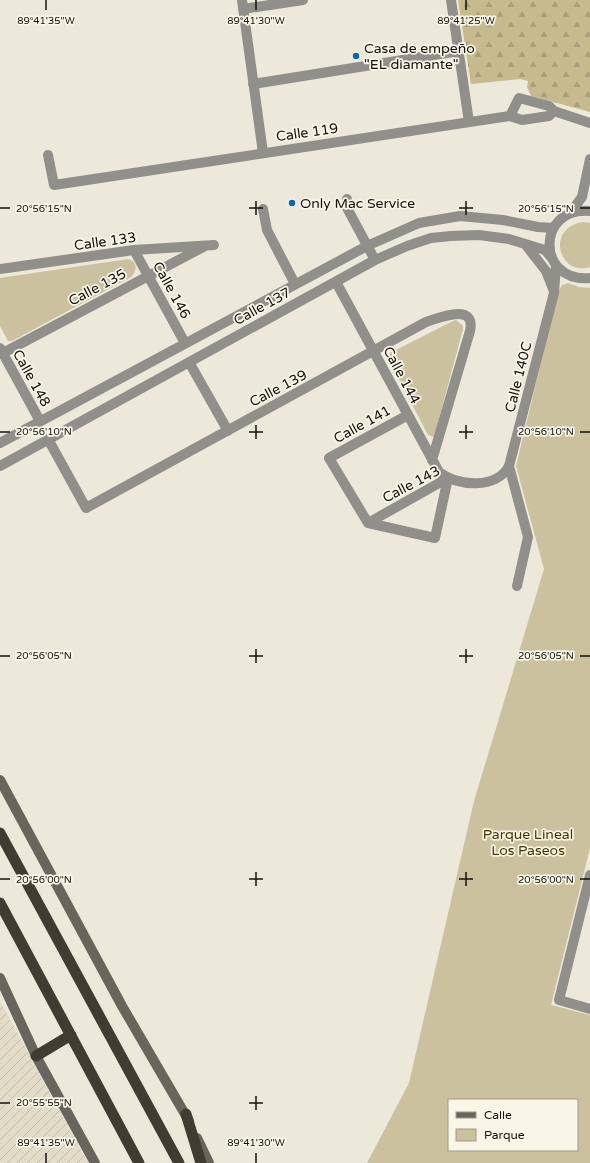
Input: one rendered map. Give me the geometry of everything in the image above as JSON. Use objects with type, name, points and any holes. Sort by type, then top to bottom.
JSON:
[{"type":"highway","points":[[0,833],[179,1163]]},
{"type":"highway","points":[[0,903],[139,1163]]},
{"type":"highway","points":[[36,1056],[71,1035]]},
{"type":"highway","points":[[186,1114],[201,1163]]},
{"type":"main road","points":[[0,780],[122,1006],[186,1114],[209,1163]]},
{"type":"main road","points":[[0,978],[36,1056],[95,1163]]},
{"type":"street","points":[[263,153],[243,5],[303,0]]},
{"type":"street","points":[[452,0],[469,122]]},
{"type":"street","points":[[253,84],[459,51]]},
{"type":"street","points":[[510,116],[519,98],[550,106],[554,111],[590,123]]},
{"type":"street","name":"Calle 119","points":[[48,155],[54,185],[510,116],[522,120],[550,116],[554,111]]},
{"type":"street","points":[[590,159],[582,197],[571,212],[560,220],[553,228],[549,247],[551,257],[556,266],[563,273],[581,279],[590,278]]},
{"type":"street","points":[[347,199],[347,208],[375,260]]},
{"type":"street","points":[[263,209],[267,230],[295,284]]},
{"type":"street","points":[[571,212],[581,210],[590,211]]},
{"type":"street","name":"Calle 137","points":[[0,443],[367,246],[419,223],[460,216],[503,220],[538,227],[553,228]]},
{"type":"street","name":"Calle 137","points":[[0,466],[375,260],[413,244],[431,238],[479,235],[509,239],[545,250],[551,257]]},
{"type":"street","points":[[524,244],[546,271],[554,293]]},
{"type":"street","name":"Calle 133","points":[[0,269],[134,250],[209,246]]},
{"type":"street","name":"Calle 135","points":[[1,350],[209,246]]},
{"type":"street","name":"Calle 146","points":[[134,250],[186,343]]},
{"type":"street","name":"Calle 140C","points":[[517,586],[528,537],[509,466],[554,293],[556,266]]},
{"type":"street","name":"Calle 144","points":[[336,282],[432,460],[440,472],[448,478]]},
{"type":"street","points":[[240,314],[250,329]]},
{"type":"street","name":"Calle 139","points":[[48,439],[86,508],[374,352],[426,322],[454,315],[464,315],[469,317],[471,326],[469,336],[432,460]]},
{"type":"street","name":"Calle 148","points":[[1,350],[40,421]]},
{"type":"street","points":[[189,362],[228,431]]},
{"type":"street","points":[[133,371],[143,387]]},
{"type":"street","name":"Calle 141","points":[[368,523],[329,458],[408,415]]},
{"type":"street","name":"Calle 143","points":[[368,523],[448,478],[463,482],[490,481],[502,476],[509,466]]},
{"type":"street","points":[[368,523],[435,538],[448,478]]},
{"type":"street","points":[[590,875],[559,1000],[590,1009]]},
{"type":"shaded area","points":[[0,1001],[88,1163],[0,1163]]},
{"type":"green space","points":[[458,0],[590,0],[590,112],[531,96],[527,87],[528,81],[520,79],[471,84]]},
{"type":"green space","points":[[583,222],[590,223],[590,267],[579,268],[570,265],[564,259],[560,242],[564,233],[571,226]]},
{"type":"green space","points":[[128,259],[131,260],[136,266],[135,272],[131,277],[12,341],[8,341],[0,326],[0,278]]},
{"type":"green space","name":"Parque Lineal Los Paseos","points":[[568,283],[579,287],[590,288],[590,848],[551,1005],[590,1015],[590,1163],[367,1163],[409,1083],[474,801],[544,569],[516,466],[558,292],[562,285]]},
{"type":"green space","points":[[456,320],[463,326],[463,329],[434,437],[428,435],[388,358],[390,353]]},
{"type":"place","name":"Casa de empeño \"EL diamante\"","points":[[356,56]]},
{"type":"place","name":"Only Mac Service","points":[[292,203]]}]
